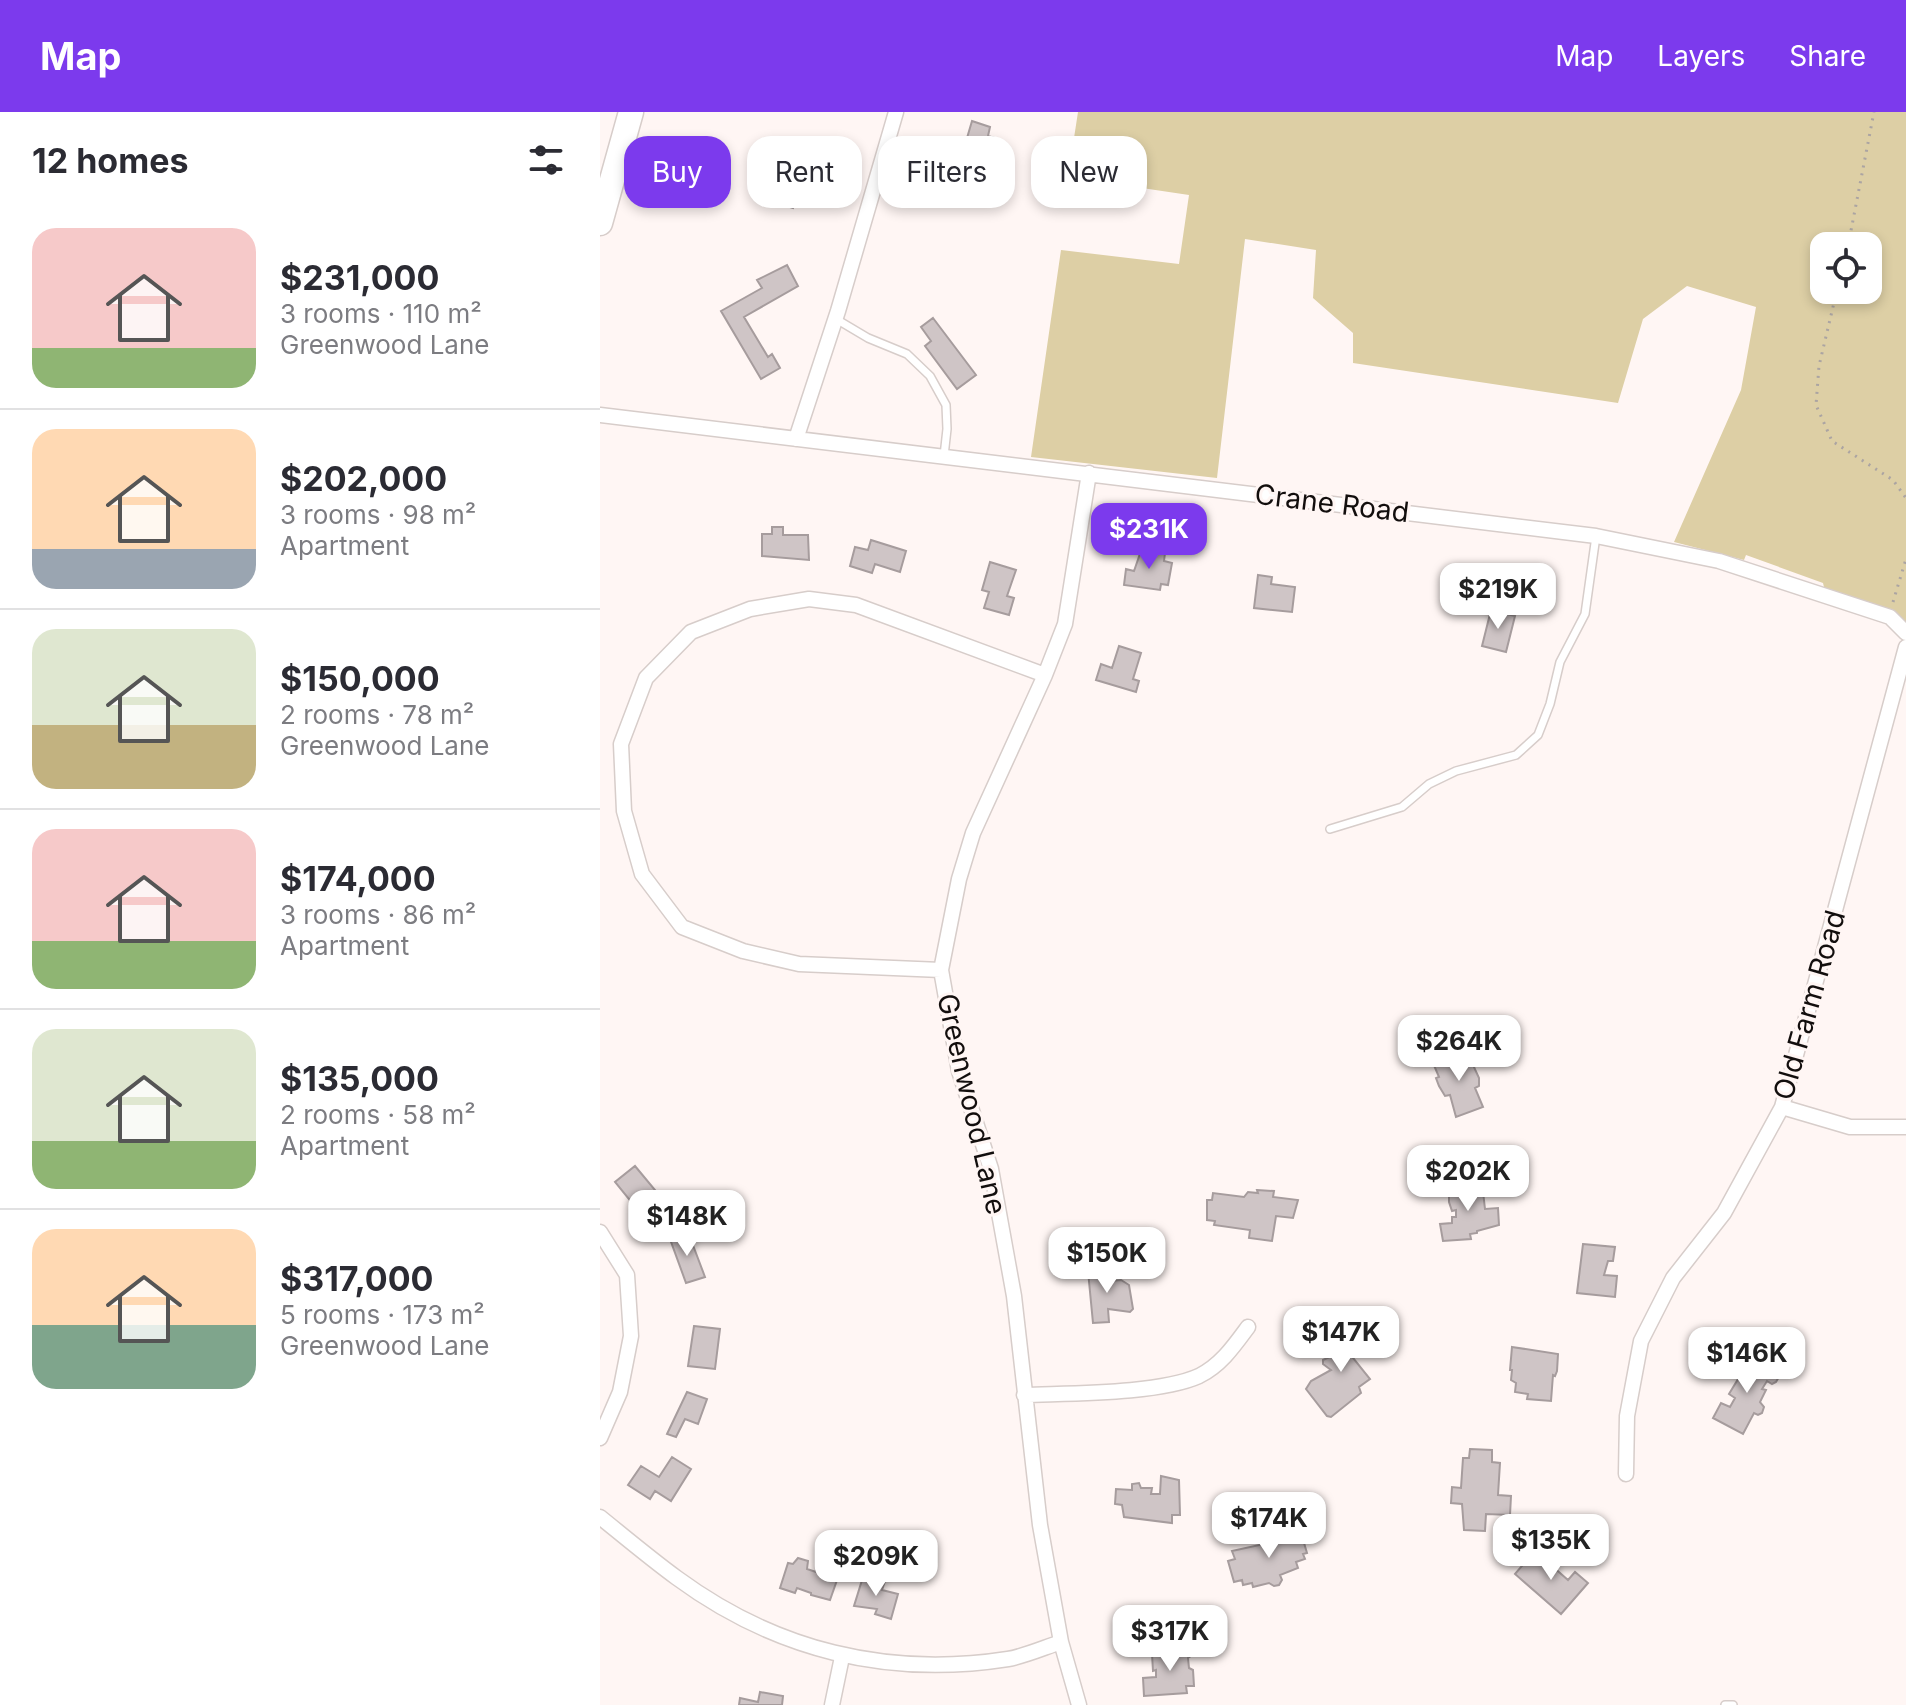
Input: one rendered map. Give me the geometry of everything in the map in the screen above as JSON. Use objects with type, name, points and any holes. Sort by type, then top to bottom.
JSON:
[{"type":"main road","points":[[600,223],[631,112]]},
{"type":"street","points":[[796,439],[836,319],[896,112]]},
{"type":"street","name":"Crane Road","points":[[600,415],[1596,536],[1719,561],[1890,617],[1906,633]]},
{"type":"street","name":"Greenwood Lane","points":[[1079,1705],[1061,1642],[1040,1525],[1014,1296],[991,1169],[959,1071],[941,970],[959,879],[973,833],[1065,624],[1089,473]]},
{"type":"street","points":[[941,970],[799,964],[743,951],[682,927],[642,874],[624,811],[621,744],[646,678],[691,632],[750,609],[809,599],[856,605],[1045,675]]},
{"type":"street","name":"Old Farm Road","points":[[1626,1474],[1627,1416],[1641,1341],[1673,1278],[1724,1213],[1782,1107],[1906,647]]},
{"type":"street","points":[[1782,1107],[1850,1127],[1906,1127]]},
{"type":"street","points":[[600,1232],[627,1275],[631,1336],[620,1392],[600,1438]]},
{"type":"street","points":[[1024,1395],[1154,1387],[1199,1376],[1228,1356],[1248,1327]]},
{"type":"street","points":[[600,1517],[678,1579],[732,1613],[783,1637],[842,1657],[939,1665],[1010,1659],[1061,1642]]},
{"type":"street","points":[[832,1705],[842,1657]]},
{"type":"lane","points":[[836,319],[868,338],[907,354],[930,376],[946,405],[944,456]]},
{"type":"lane","points":[[1330,829],[1402,807],[1429,784],[1456,771],[1516,755],[1538,735],[1550,704],[1560,662],[1585,614],[1596,536]]},
{"type":"lane","points":[[1725,1705],[1733,1705]]},
{"type":"path","points":[[1851,232],[1874,112]]},
{"type":"path","points":[[1834,304],[1819,366],[1816,405],[1832,441],[1893,480],[1906,498]]},
{"type":"path","points":[[1890,617],[1906,559]]},
{"type":"shaded area","points":[[1078,112],[1906,112],[1906,622],[1825,591],[1823,583],[1746,555],[1744,560],[1674,542],[1741,390],[1756,307],[1687,286],[1643,319],[1618,403],[1353,363],[1353,333],[1313,298],[1316,250],[1245,239],[1217,478],[1031,457],[1061,250],[1179,264],[1189,195],[1147,189],[1147,136],[1074,136]]},
{"type":"building","points":[[972,121],[990,127],[988,136],[968,136]]},
{"type":"building","points":[[787,265],[798,286],[744,317],[768,357],[772,354],[780,368],[761,379],[721,311],[762,288],[757,280]]},
{"type":"building","points":[[933,318],[976,375],[957,389],[925,346],[931,341],[921,327]]},
{"type":"building","points":[[772,527],[783,527],[783,535],[808,535],[809,560],[762,556],[762,534],[772,534]]},
{"type":"building","points":[[871,540],[906,551],[900,572],[875,564],[872,573],[850,566],[855,547],[868,550]]},
{"type":"building","points":[[1142,548],[1165,553],[1164,561],[1172,563],[1168,585],[1161,584],[1160,590],[1124,585],[1126,569],[1134,571]]},
{"type":"building","points":[[990,562],[1016,570],[1007,596],[1014,598],[1009,615],[984,608],[989,592],[982,590]]},
{"type":"building","points":[[1258,575],[1272,577],[1271,584],[1295,587],[1292,612],[1254,608]]},
{"type":"building","points":[[1491,610],[1515,616],[1506,652],[1482,646]]},
{"type":"building","points":[[1119,646],[1141,653],[1133,679],[1139,681],[1136,692],[1096,680],[1101,664],[1112,668]]},
{"type":"building","points":[[1454,1052],[1457,1058],[1468,1054],[1479,1078],[1479,1086],[1475,1088],[1483,1107],[1456,1117],[1450,1095],[1445,1096],[1439,1086],[1433,1063]]},
{"type":"building","points":[[635,1166],[665,1202],[648,1216],[640,1206],[637,1209],[615,1182]]},
{"type":"building","points":[[1482,1183],[1485,1209],[1498,1208],[1499,1225],[1470,1234],[1471,1239],[1443,1241],[1440,1224],[1452,1223],[1452,1217],[1456,1217],[1456,1210],[1452,1211],[1449,1202],[1449,1186]]},
{"type":"building","points":[[1257,1190],[1274,1191],[1273,1197],[1298,1200],[1293,1218],[1276,1216],[1272,1241],[1249,1238],[1250,1230],[1214,1225],[1215,1221],[1207,1220],[1207,1200],[1212,1200],[1213,1193],[1244,1197],[1248,1192],[1258,1193]]},
{"type":"building","points":[[688,1232],[705,1277],[686,1283],[670,1239]]},
{"type":"building","points":[[1583,1244],[1615,1247],[1613,1261],[1608,1261],[1604,1275],[1617,1276],[1615,1297],[1577,1293]]},
{"type":"building","points":[[1090,1268],[1109,1268],[1111,1281],[1121,1280],[1129,1285],[1133,1309],[1130,1312],[1108,1309],[1109,1322],[1093,1323]]},
{"type":"building","points":[[1364,1320],[1376,1332],[1349,1353],[1370,1379],[1359,1387],[1361,1393],[1331,1417],[1327,1416],[1306,1389],[1311,1381],[1331,1370],[1323,1364],[1323,1360],[1332,1356],[1328,1348],[1340,1342]]},
{"type":"building","points":[[694,1326],[720,1329],[715,1369],[688,1366]]},
{"type":"building","points":[[1512,1347],[1558,1354],[1551,1401],[1527,1399],[1528,1394],[1515,1392],[1516,1383],[1511,1380],[1510,1370]]},
{"type":"building","points":[[1752,1356],[1774,1367],[1780,1375],[1772,1384],[1767,1381],[1762,1389],[1766,1390],[1760,1402],[1764,1407],[1762,1413],[1754,1413],[1743,1434],[1713,1418],[1721,1403],[1730,1407],[1735,1398],[1729,1394]]},
{"type":"building","points":[[687,1392],[707,1399],[698,1424],[685,1419],[676,1437],[667,1434]]},
{"type":"building","points":[[1470,1449],[1492,1450],[1492,1462],[1500,1463],[1498,1495],[1511,1496],[1510,1515],[1486,1514],[1485,1531],[1464,1530],[1462,1504],[1451,1503],[1452,1487],[1461,1488],[1463,1458],[1469,1458]]},
{"type":"building","points":[[672,1457],[691,1469],[671,1501],[655,1491],[650,1499],[628,1485],[641,1466],[659,1477]]},
{"type":"building","points":[[1161,1476],[1179,1480],[1180,1515],[1172,1515],[1172,1523],[1124,1517],[1122,1505],[1115,1504],[1116,1489],[1132,1490],[1132,1484],[1139,1483],[1141,1488],[1152,1488],[1151,1494],[1160,1494]]},
{"type":"building","points":[[1299,1526],[1307,1553],[1303,1554],[1305,1559],[1296,1562],[1298,1568],[1280,1575],[1282,1580],[1279,1585],[1269,1583],[1253,1587],[1252,1583],[1243,1585],[1242,1580],[1234,1582],[1228,1561],[1235,1559],[1232,1551],[1282,1540],[1280,1531]]},
{"type":"building","points":[[1535,1551],[1568,1580],[1575,1572],[1588,1583],[1561,1614],[1515,1574]]},
{"type":"building","points":[[798,1558],[808,1561],[807,1569],[816,1572],[818,1566],[832,1570],[829,1577],[837,1580],[830,1600],[797,1588],[795,1593],[780,1588],[788,1563],[793,1564]]},
{"type":"building","points":[[863,1577],[885,1581],[882,1590],[898,1594],[891,1619],[875,1614],[877,1609],[854,1606]]},
{"type":"building","points":[[1188,1649],[1194,1686],[1186,1686],[1187,1693],[1144,1696],[1143,1678],[1156,1677],[1152,1654],[1155,1651]]},
{"type":"building","points":[[760,1692],[783,1696],[782,1705],[739,1705],[740,1698],[758,1702]]}]
